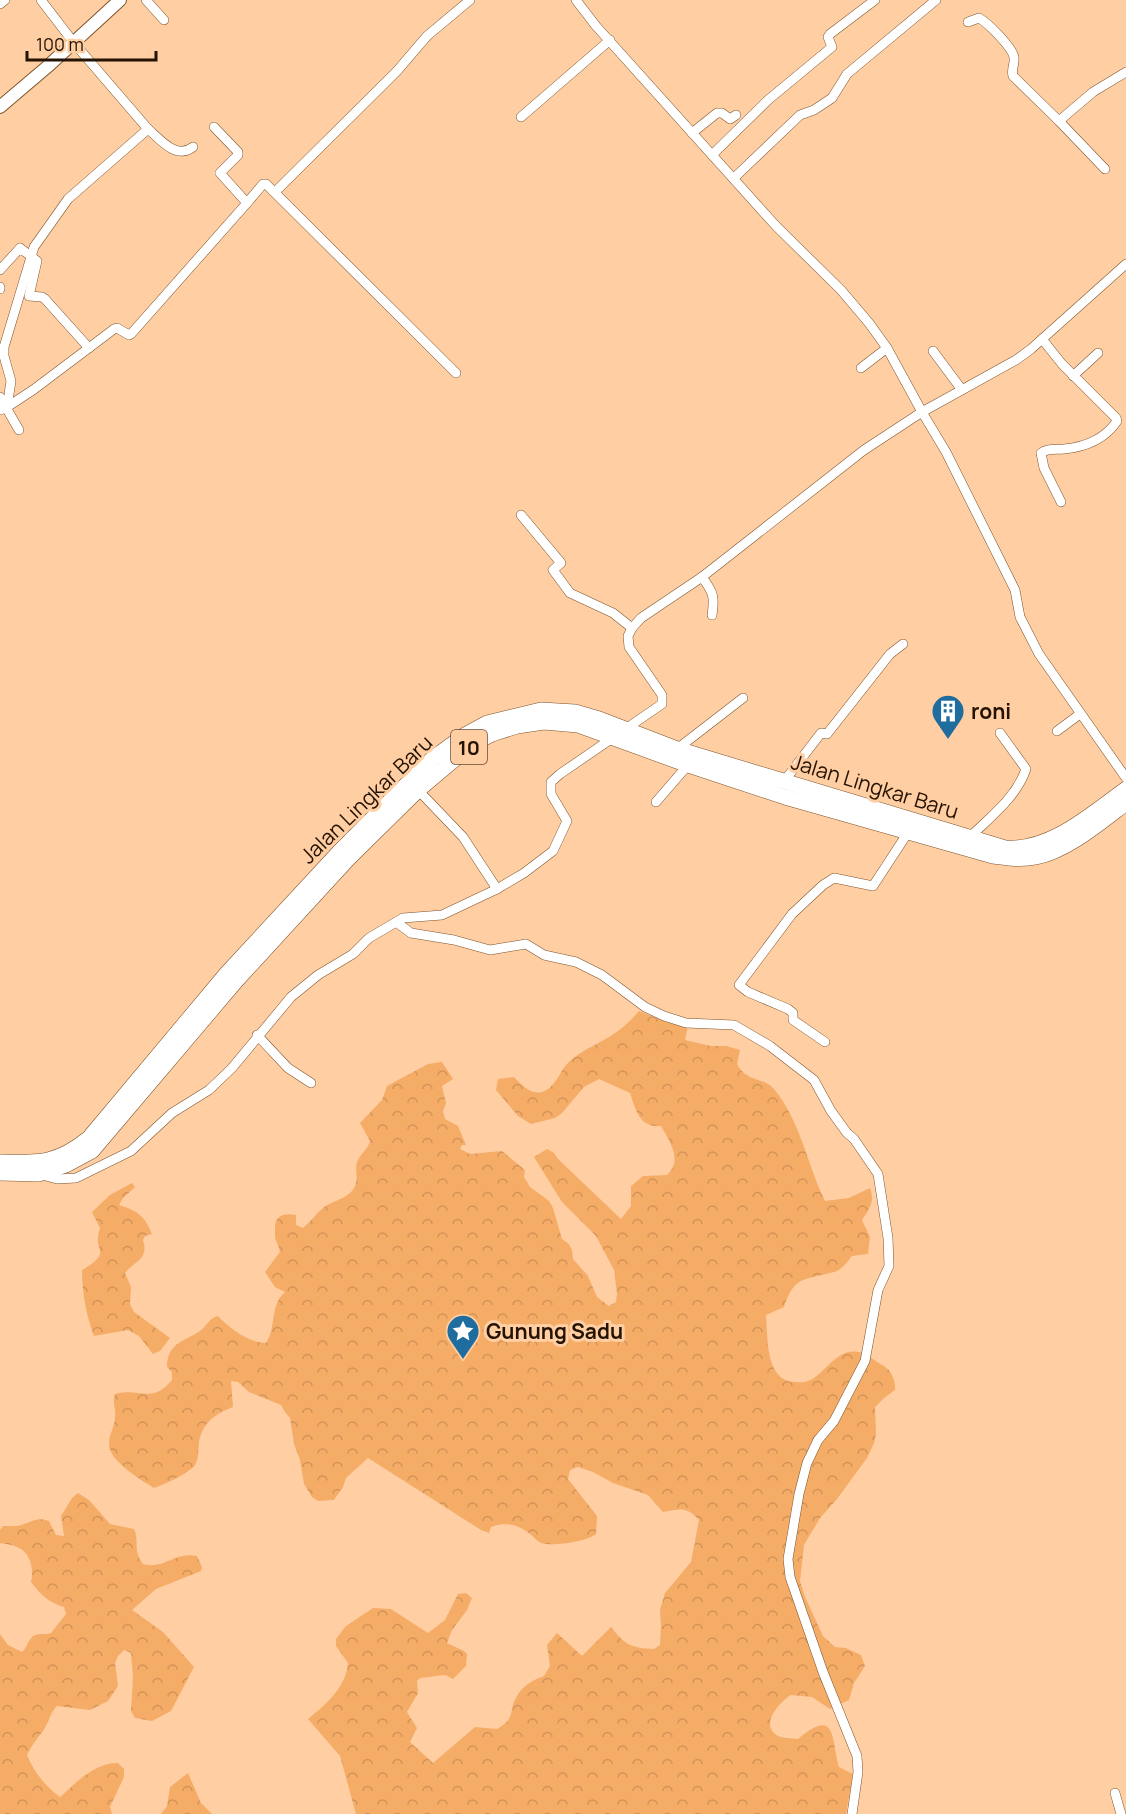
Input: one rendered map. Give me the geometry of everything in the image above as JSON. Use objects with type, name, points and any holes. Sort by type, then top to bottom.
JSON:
[{"type":"highway","name":"Jalan Lingkar Baru","points":[[0,1162],[40,1163],[60,1157],[89,1138],[227,973],[340,851],[432,759],[465,735],[487,723],[541,710],[575,712],[688,765],[785,796],[993,856],[1014,859],[1051,853],[1126,803]]},
{"type":"highway","name":"Jalan Lingkar Baru","points":[[0,1173],[39,1174],[66,1165],[92,1151],[236,981],[348,859],[418,790],[474,743],[492,734],[517,726],[544,722],[578,725],[619,733],[785,780],[1005,848],[1029,847],[1047,840],[1082,820],[1126,789]]},
{"type":"main road","points":[[0,107],[120,0]]},
{"type":"street","points":[[0,4],[4,0]]},
{"type":"street","points":[[40,0],[148,129],[177,152],[185,152],[193,147]]},
{"type":"street","points":[[146,0],[164,20]]},
{"type":"street","points":[[275,192],[397,70],[427,36],[470,0]]},
{"type":"street","points":[[576,0],[776,226],[841,290],[869,323],[946,452],[1015,590],[1020,617],[1039,654],[1126,778]]},
{"type":"street","points":[[712,155],[768,100],[832,47],[828,37],[830,34],[875,0]]},
{"type":"street","points":[[734,178],[800,115],[814,110],[832,98],[847,74],[936,0]]},
{"type":"street","points":[[968,22],[979,18],[989,25],[1012,54],[1014,61],[1011,69],[1014,76],[1105,169]]},
{"type":"street","points":[[521,117],[610,40]]},
{"type":"street","points":[[1059,121],[1094,92],[1126,72]]},
{"type":"street","points":[[692,133],[717,113],[722,113],[730,119],[736,115]]},
{"type":"street","points":[[214,127],[238,152],[238,155],[219,173],[247,203]]},
{"type":"street","points":[[20,430],[3,403],[10,381],[4,346],[39,238],[68,199],[148,129]]},
{"type":"street","points":[[3,403],[33,390],[114,329],[117,328],[131,334],[265,183],[456,373]]},
{"type":"street","points":[[0,270],[20,248],[32,257],[36,265],[29,296],[45,299],[89,348]]},
{"type":"street","points":[[39,1174],[57,1179],[76,1178],[123,1155],[172,1113],[209,1090],[232,1068],[257,1035],[291,997],[318,975],[353,954],[369,938],[408,916],[442,915],[497,889],[524,873],[553,851],[567,821],[551,794],[551,782],[619,733],[660,707],[664,699],[627,641],[632,628],[641,618],[702,577],[856,456],[922,412],[1016,360],[1126,264]]},
{"type":"street","points":[[1042,339],[1073,376],[1117,421],[1107,433],[1090,443],[1075,448],[1045,450],[1041,453],[1044,468],[1061,502]]},
{"type":"street","points":[[861,368],[886,348]]},
{"type":"street","points":[[933,351],[962,390]]},
{"type":"street","points":[[1073,376],[1098,353]]},
{"type":"street","points":[[521,515],[561,563],[553,570],[570,593],[613,613],[632,628]]},
{"type":"street","points":[[702,577],[712,592],[714,600],[712,615]]},
{"type":"street","points":[[785,780],[821,733],[827,734],[890,654],[903,644]]},
{"type":"street","points":[[677,748],[743,698]]},
{"type":"street","points":[[1057,731],[1080,714]]},
{"type":"street","points":[[970,837],[1013,793],[1024,774],[1025,766],[1000,733]]},
{"type":"street","points":[[656,802],[688,765]]},
{"type":"street","points":[[418,790],[464,837],[497,889]]},
{"type":"street","points":[[825,1042],[793,1020],[793,1013],[788,1009],[748,992],[739,985],[792,914],[803,903],[834,878],[873,886],[909,831]]},
{"type":"street","points":[[396,922],[411,933],[454,940],[490,950],[526,944],[544,955],[576,962],[602,975],[645,1007],[664,1016],[686,1023],[724,1024],[741,1028],[770,1046],[814,1080],[831,1111],[878,1174],[888,1238],[889,1266],[878,1290],[865,1361],[834,1421],[818,1440],[807,1463],[799,1494],[788,1559],[790,1577],[823,1672],[857,1756],[858,1772],[852,1814]]},
{"type":"street","points":[[257,1035],[288,1068],[311,1083]]},
{"type":"street","points":[[1115,1793],[1121,1814]]},
{"type":"green space","points":[[639,1011],[666,1022],[688,1026],[685,1040],[740,1050],[737,1064],[741,1070],[750,1077],[770,1085],[791,1115],[825,1201],[849,1198],[870,1188],[871,1205],[862,1220],[870,1237],[868,1254],[852,1256],[837,1271],[802,1280],[792,1289],[784,1307],[766,1315],[770,1356],[778,1374],[785,1379],[794,1382],[808,1381],[837,1357],[859,1352],[887,1368],[895,1383],[895,1390],[875,1407],[876,1434],[867,1458],[820,1518],[804,1545],[800,1581],[823,1636],[835,1647],[846,1648],[861,1655],[865,1666],[854,1683],[849,1700],[830,1709],[812,1697],[791,1695],[774,1712],[770,1724],[771,1729],[780,1737],[798,1739],[811,1729],[826,1726],[833,1738],[839,1767],[853,1774],[846,1814],[356,1814],[340,1756],[308,1719],[328,1701],[343,1680],[348,1663],[336,1646],[336,1639],[346,1626],[373,1608],[391,1609],[428,1633],[445,1620],[458,1594],[466,1593],[472,1598],[467,1610],[452,1630],[447,1643],[467,1654],[466,1666],[453,1679],[445,1675],[420,1678],[417,1681],[418,1693],[407,1712],[417,1728],[410,1742],[433,1763],[475,1727],[497,1729],[507,1721],[519,1692],[529,1683],[544,1676],[550,1666],[547,1645],[557,1633],[582,1656],[611,1627],[620,1638],[634,1646],[654,1649],[660,1645],[660,1610],[665,1593],[691,1562],[699,1520],[690,1512],[683,1510],[663,1512],[648,1495],[613,1483],[578,1467],[570,1470],[568,1479],[597,1516],[596,1534],[586,1539],[562,1544],[541,1543],[526,1531],[512,1525],[501,1524],[491,1527],[489,1533],[481,1530],[368,1458],[346,1478],[334,1500],[318,1501],[312,1497],[304,1484],[290,1418],[281,1405],[249,1392],[238,1382],[231,1381],[233,1407],[215,1416],[203,1429],[195,1465],[170,1482],[154,1488],[120,1463],[110,1450],[109,1440],[115,1420],[115,1394],[124,1392],[151,1394],[165,1387],[172,1380],[172,1372],[167,1367],[173,1348],[200,1331],[215,1317],[218,1316],[228,1326],[246,1337],[266,1343],[277,1304],[285,1292],[275,1287],[265,1272],[280,1252],[275,1238],[275,1224],[278,1218],[288,1214],[296,1215],[296,1225],[303,1228],[327,1205],[351,1192],[356,1183],[357,1163],[370,1141],[360,1123],[382,1100],[387,1086],[428,1064],[442,1062],[453,1079],[442,1086],[446,1103],[443,1111],[445,1119],[458,1126],[466,1145],[462,1145],[460,1149],[470,1154],[502,1151],[525,1170],[524,1177],[530,1187],[549,1201],[553,1208],[562,1239],[569,1244],[573,1259],[588,1276],[597,1297],[609,1306],[616,1302],[614,1270],[596,1236],[562,1202],[534,1157],[547,1149],[554,1153],[621,1219],[631,1206],[631,1186],[643,1176],[667,1175],[672,1169],[675,1157],[661,1126],[648,1124],[640,1117],[630,1093],[599,1079],[584,1087],[555,1118],[531,1124],[518,1116],[496,1090],[498,1079],[514,1077],[534,1092],[546,1090],[554,1084],[571,1060],[617,1032]]},
{"type":"green space","points":[[132,1183],[135,1187],[119,1205],[140,1215],[152,1234],[145,1236],[143,1255],[125,1273],[131,1287],[130,1304],[134,1312],[170,1338],[160,1351],[153,1354],[139,1336],[128,1330],[94,1336],[84,1295],[82,1270],[100,1255],[98,1236],[100,1228],[92,1212],[110,1195]]},
{"type":"green space","points":[[78,1493],[89,1500],[110,1524],[134,1529],[138,1554],[143,1564],[157,1565],[182,1556],[197,1556],[202,1567],[201,1571],[156,1589],[132,1610],[163,1632],[194,1667],[171,1711],[152,1721],[135,1718],[131,1711],[133,1677],[131,1653],[124,1650],[115,1663],[118,1686],[108,1701],[90,1710],[57,1706],[27,1755],[37,1773],[60,1797],[94,1770],[101,1766],[118,1763],[124,1769],[124,1777],[110,1807],[112,1814],[0,1814],[0,1634],[8,1645],[22,1652],[33,1636],[51,1633],[66,1614],[64,1607],[45,1598],[31,1582],[32,1568],[23,1550],[0,1543],[0,1530],[3,1526],[19,1526],[42,1519],[49,1521],[56,1535],[64,1536],[61,1516],[72,1498]]},
{"type":"green space","points":[[188,1773],[201,1803],[212,1814],[161,1814],[167,1806],[170,1787]]},
{"type":"place","name":"roni","points":[[948,740]]},
{"type":"place","name":"Gunung Sadu","points":[[463,1360]]}]
